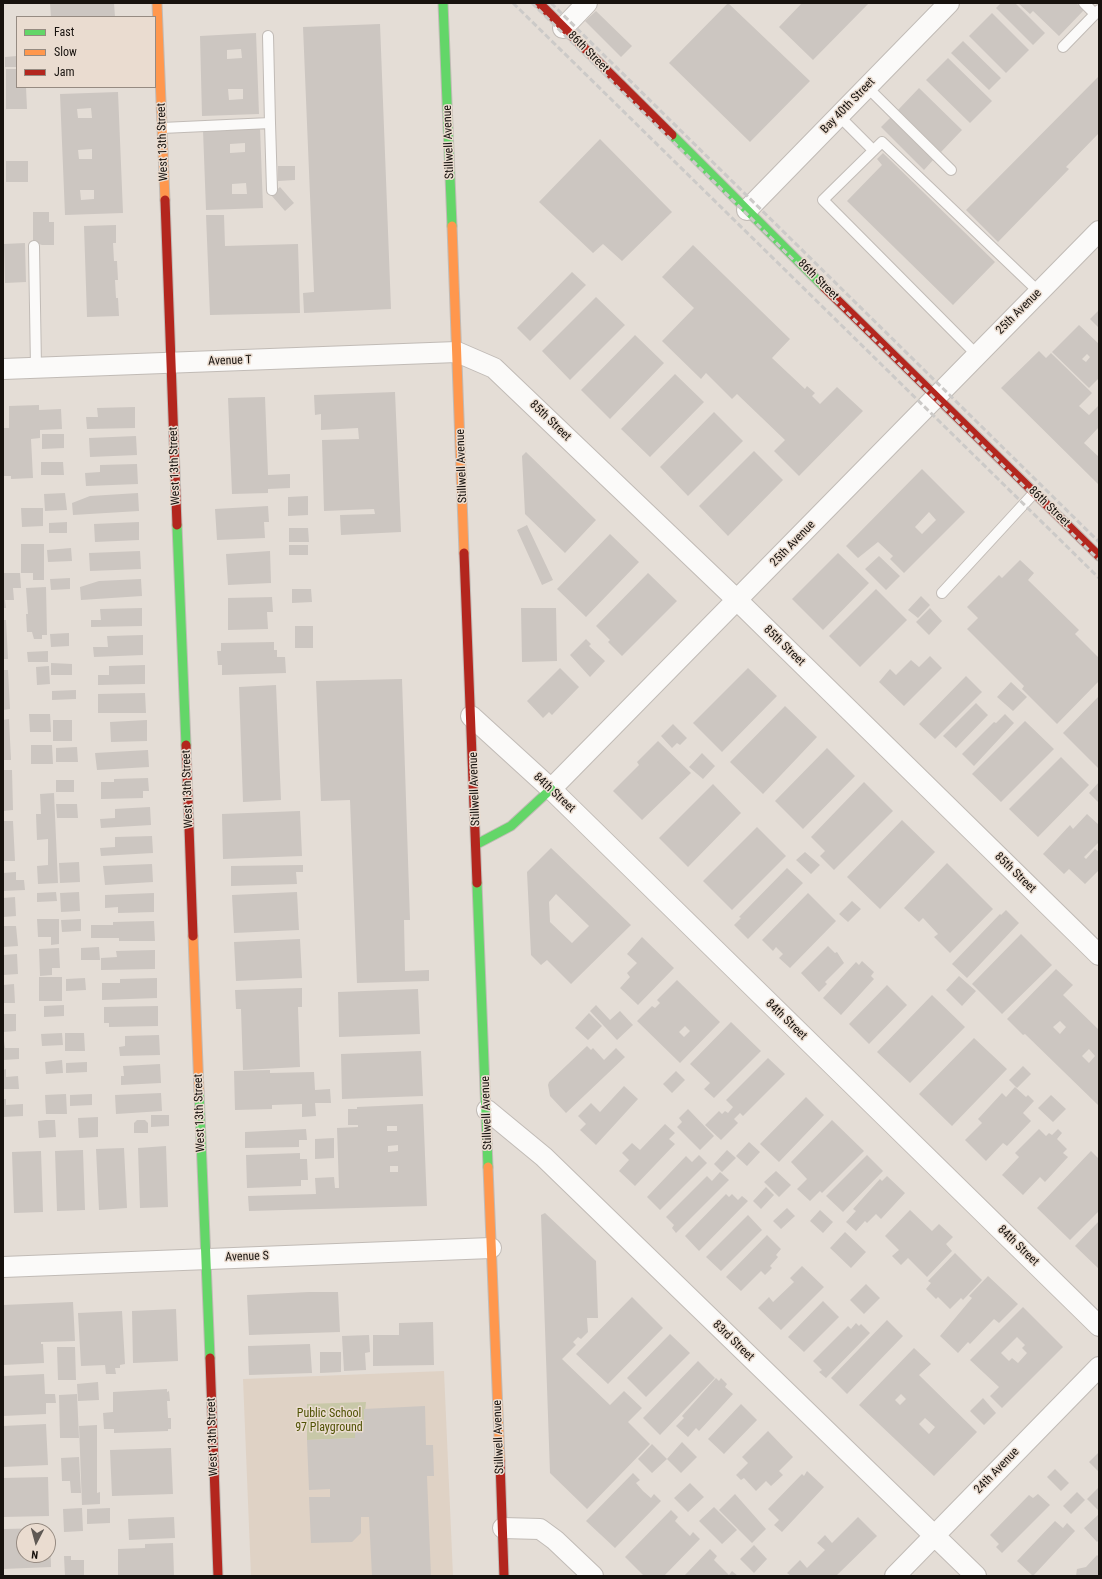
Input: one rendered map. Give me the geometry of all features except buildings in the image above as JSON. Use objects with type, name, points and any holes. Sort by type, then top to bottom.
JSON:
[{"type":"main road","name":"West 13th Street","points":[[157,3],[218,1576]]},
{"type":"main road","name":"Stillwell Avenue","points":[[443,3],[477,844],[504,1576]]},
{"type":"main road","name":"86th Street","points":[[539,3],[936,398],[1099,556]]},
{"type":"main road","name":"25th Avenue","points":[[477,844],[511,826],[551,789]]},
{"type":"street","points":[[563,28],[587,3]]},
{"type":"street","name":"Bay 40th Street","points":[[747,210],[949,3]]},
{"type":"street","name":"25th Avenue","points":[[551,789],[1099,231]]},
{"type":"street","name":"Avenue T","points":[[3,369],[457,352]]},
{"type":"street","name":"85th Street","points":[[457,352],[494,368],[737,600],[1099,955]]},
{"type":"street","name":"84th Street","points":[[471,716],[551,789],[1099,1326]]},
{"type":"street","name":"83rd Street","points":[[487,1110],[544,1157],[976,1576]]},
{"type":"street","name":"Avenue S","points":[[3,1267],[491,1248]]},
{"type":"street","name":"24th Avenue","points":[[895,1576],[1099,1367]]},
{"type":"street","points":[[503,1528],[540,1529],[555,1540],[593,1576]]},
{"type":"lane","points":[[1063,47],[1097,12],[1084,3]]},
{"type":"lane","points":[[268,36],[272,190]]},
{"type":"lane","points":[[867,87],[951,170]]},
{"type":"lane","points":[[839,116],[874,150]]},
{"type":"lane","points":[[162,128],[270,123]]},
{"type":"lane","points":[[978,355],[823,200],[882,142],[1039,292]]},
{"type":"lane","points":[[34,246],[36,368]]},
{"type":"lane","points":[[942,593],[1034,493]]},
{"type":"shaded area","points":[[444,1371],[453,1576],[251,1576],[243,1379]]},
{"type":"green space","name":"Public School 97 Playground","points":[[366,1402],[364,1422],[355,1438],[307,1440],[307,1404]]},
{"type":"railway","points":[[513,3],[1099,578]]},
{"type":"railway","points":[[532,3],[1099,560]]},
{"type":"railway","points":[[551,3],[1099,542]]},
{"type":"traffic: fast","points":[[443,3],[452,226]]},
{"type":"traffic: fast","points":[[672,135],[824,287]]},
{"type":"traffic: fast","points":[[177,525],[186,745]]},
{"type":"traffic: fast","points":[[477,844],[511,826],[551,789]]},
{"type":"traffic: fast","points":[[477,883],[488,1167]]},
{"type":"traffic: fast","points":[[199,1091],[210,1358]]},
{"type":"traffic: slow","points":[[157,3],[165,200]]},
{"type":"traffic: slow","points":[[452,226],[464,553]]},
{"type":"traffic: slow","points":[[193,936],[199,1091]]},
{"type":"traffic: slow","points":[[488,1167],[500,1461]]},
{"type":"traffic: jam","points":[[539,3],[672,135]]},
{"type":"traffic: jam","points":[[165,200],[177,525]]},
{"type":"traffic: jam","points":[[824,287],[1099,556]]},
{"type":"traffic: jam","points":[[464,553],[477,883]]},
{"type":"traffic: jam","points":[[186,745],[193,936]]},
{"type":"traffic: jam","points":[[210,1358],[218,1576]]},
{"type":"traffic: jam","points":[[500,1461],[504,1576]]}]
